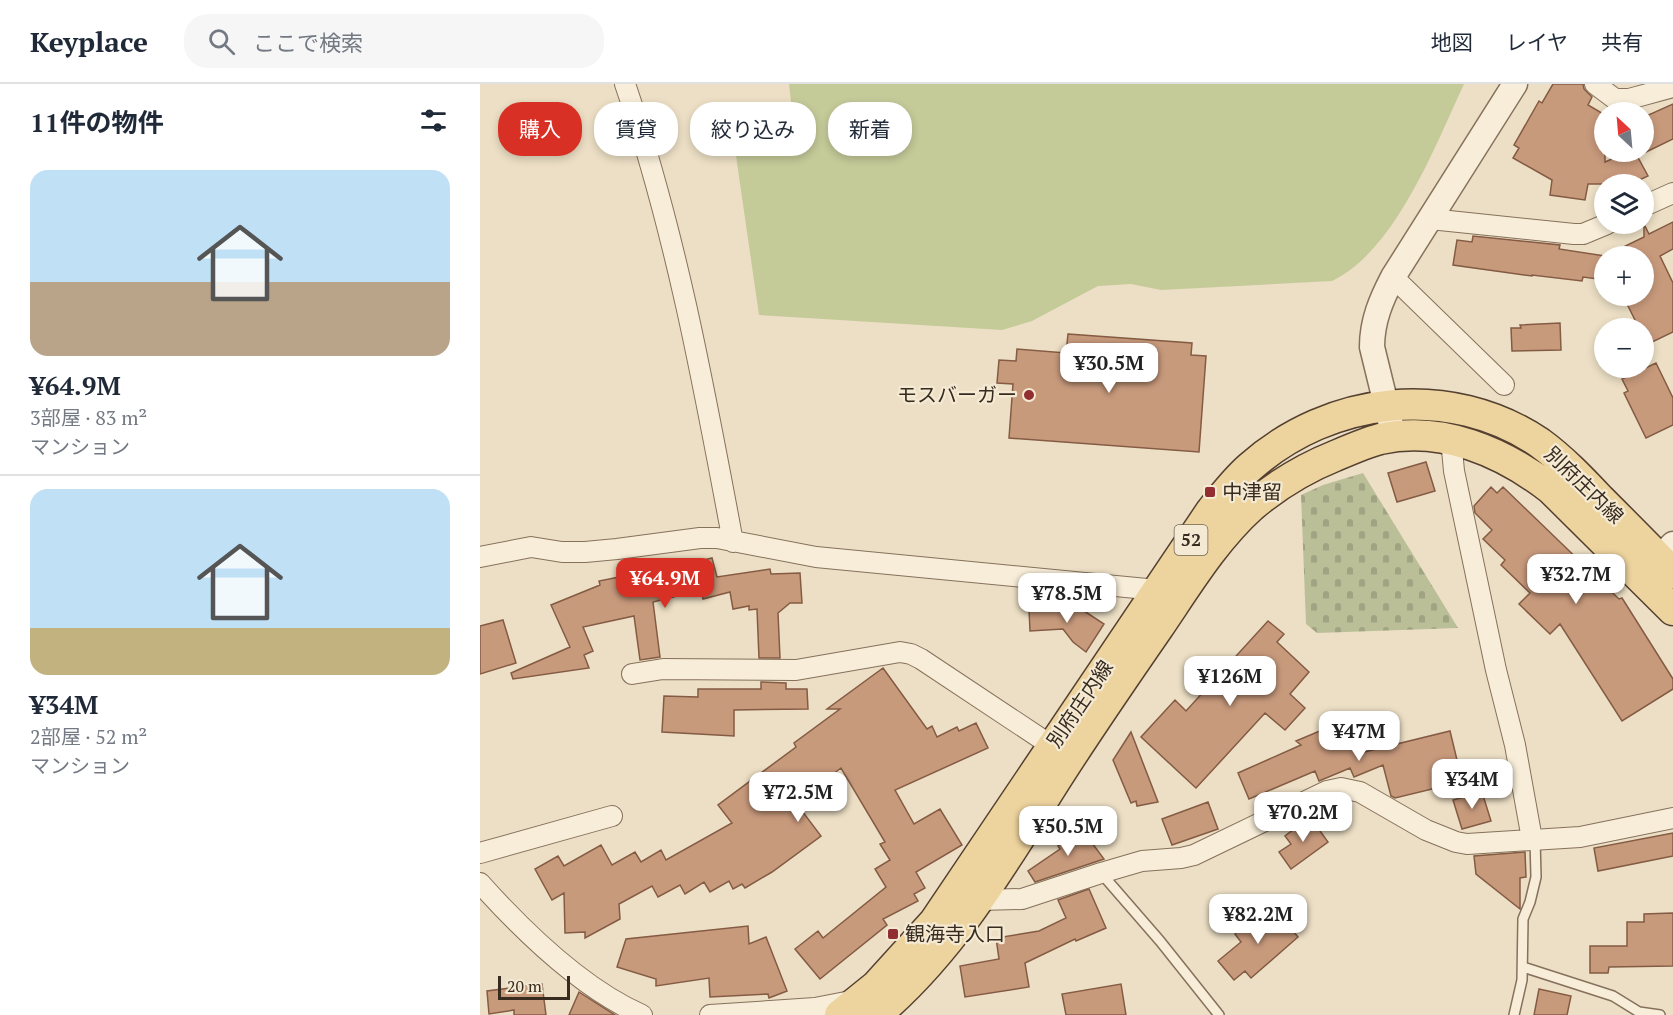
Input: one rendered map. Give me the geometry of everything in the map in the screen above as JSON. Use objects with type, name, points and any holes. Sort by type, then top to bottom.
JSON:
[{"type":"main road","name":"別府庄内線","points":[[858,1010],[876,986],[935,921],[1211,511],[1228,489],[1250,467],[1292,437],[1351,411],[1386,405],[1420,404],[1460,410],[1495,421],[1524,434],[1564,463],[1668,558]]},
{"type":"main road","name":"別府庄内線","points":[[858,1010],[920,974],[949,940],[1198,570],[1239,519],[1265,495],[1300,472],[1366,444],[1394,437],[1423,435],[1451,439],[1491,452],[1512,462],[1551,489],[1673,610]]},
{"type":"street","points":[[625,84],[655,180],[684,291],[733,542]]},
{"type":"street","points":[[1394,437],[1374,358],[1372,335],[1379,306],[1393,277],[1515,84]]},
{"type":"street","points":[[1595,84],[1615,99],[1629,99],[1673,87]]},
{"type":"street","points":[[1654,202],[1673,193]]},
{"type":"street","points":[[1430,219],[1583,234],[1594,230]]},
{"type":"street","points":[[1393,277],[1504,385]]},
{"type":"street","points":[[1451,439],[1454,471],[1496,669],[1515,745],[1533,839]]},
{"type":"street","points":[[480,557],[531,547],[562,552],[585,552],[700,538],[816,557],[1156,590]]},
{"type":"street","points":[[632,674],[663,669],[796,670],[900,652],[921,659],[1052,746]]},
{"type":"street","points":[[978,900],[1022,899],[1142,861],[1194,855],[1327,791],[1341,788],[1365,794],[1426,830],[1456,842],[1480,844],[1586,836],[1673,818]]},
{"type":"street","points":[[480,853],[612,816]]},
{"type":"street","points":[[480,883],[531,935],[559,959],[621,1006],[642,1015]]},
{"type":"street","points":[[710,1015],[815,1008],[858,1010]]},
{"type":"lane","points":[[1514,1015],[1522,980],[1523,919],[1536,877],[1533,839]]},
{"type":"lane","points":[[1101,873],[1165,947],[1219,1015]]},
{"type":"lane","points":[[1522,967],[1613,996],[1639,1012],[1660,1015]]},
{"type":"green space","points":[[789,84],[1464,84],[1426,165],[1394,221],[1376,246],[1355,266],[1332,281],[1161,290],[1131,284],[1098,286],[1032,321],[1002,330],[759,315],[736,156],[816,156],[816,102],[791,102]]},
{"type":"green space","points":[[1363,473],[1458,628],[1317,633],[1306,624],[1301,495],[1323,485]]},
{"type":"building","points":[[1553,84],[1583,84],[1584,89],[1592,97],[1588,105],[1594,109],[1594,162],[1640,162],[1647,174],[1594,174],[1594,184],[1588,184],[1585,200],[1550,195],[1552,180],[1513,158],[1519,148],[1514,145],[1539,101],[1542,103]]},
{"type":"building","points":[[1673,104],[1673,139],[1654,148],[1654,113]]},
{"type":"building","points":[[1673,222],[1673,249],[1660,256],[1673,283],[1673,332],[1654,341],[1654,318],[1634,318],[1628,306],[1654,306],[1654,246],[1626,246],[1644,237],[1644,234],[1654,234],[1654,232]]},
{"type":"building","points":[[1473,236],[1560,245],[1559,249],[1594,254],[1594,278],[1583,277],[1582,281],[1453,265],[1457,240],[1472,242]]},
{"type":"building","points":[[1560,323],[1561,350],[1512,351],[1511,328],[1521,328],[1520,325]]},
{"type":"building","points":[[1068,334],[1192,343],[1191,355],[1206,356],[1199,452],[1009,438],[1013,384],[997,383],[999,360],[1016,361],[1017,349],[1066,353]]},
{"type":"building","points":[[1656,363],[1673,398],[1673,425],[1646,438],[1624,393],[1628,391],[1622,379],[1654,378],[1654,364]]},
{"type":"building","points":[[1426,462],[1435,491],[1397,502],[1388,473]]},
{"type":"building","points":[[1491,487],[1497,493],[1503,487],[1619,599],[1622,598],[1673,679],[1673,689],[1622,721],[1560,624],[1550,634],[1519,604],[1530,593],[1501,565],[1505,560],[1483,539],[1492,530],[1475,513],[1474,506]]},
{"type":"building","points":[[712,558],[717,577],[770,569],[771,574],[800,573],[802,603],[790,603],[778,613],[780,658],[759,658],[757,609],[749,610],[749,606],[733,609],[730,592],[703,599],[701,590],[653,602],[660,657],[640,660],[634,616],[583,627],[593,651],[584,655],[589,668],[513,679],[511,673],[570,647],[551,605],[600,585],[599,581],[654,570],[654,572]]},
{"type":"building","points":[[1072,603],[1104,624],[1086,652],[1073,642],[1063,629],[1030,631],[1029,609],[1069,607]]},
{"type":"building","points":[[503,620],[516,663],[480,674],[480,626]]},
{"type":"building","points":[[1268,621],[1284,634],[1277,642],[1309,672],[1290,694],[1305,708],[1285,730],[1265,713],[1196,788],[1141,737],[1175,700],[1186,711]]},
{"type":"building","points":[[883,668],[927,729],[932,726],[937,737],[957,727],[959,731],[976,723],[988,748],[895,790],[914,824],[940,809],[962,845],[916,872],[925,888],[914,894],[918,901],[883,919],[887,925],[820,979],[795,949],[818,931],[823,938],[886,887],[875,869],[890,860],[880,844],[885,842],[841,768],[807,794],[811,799],[799,807],[821,836],[772,872],[745,888],[742,884],[733,889],[729,881],[710,892],[704,882],[685,894],[680,885],[658,897],[652,886],[619,904],[620,919],[585,938],[585,932],[565,933],[564,893],[552,900],[535,869],[558,856],[564,866],[601,845],[612,865],[635,852],[641,862],[661,850],[666,860],[732,823],[718,805],[796,747],[794,743],[840,709],[827,709]]},
{"type":"building","points":[[761,682],[786,683],[786,689],[807,689],[808,709],[734,710],[734,736],[662,732],[664,696],[698,697],[698,689],[761,689]]},
{"type":"building","points":[[1346,720],[1360,753],[1450,731],[1457,760],[1452,761],[1457,783],[1395,798],[1391,796],[1383,765],[1354,777],[1350,768],[1319,781],[1315,771],[1249,799],[1238,773],[1301,745],[1296,741]]},
{"type":"building","points":[[1131,732],[1158,802],[1137,806],[1136,801],[1131,803],[1113,760]]},
{"type":"building","points":[[1482,792],[1491,821],[1462,829],[1453,800]]},
{"type":"building","points":[[1208,802],[1218,829],[1172,845],[1162,819]]},
{"type":"building","points":[[1310,817],[1328,842],[1291,869],[1279,852],[1291,844],[1285,836]]},
{"type":"building","points":[[1081,828],[1104,859],[1035,882],[1028,871],[1060,849],[1058,846]]},
{"type":"building","points":[[1673,833],[1673,856],[1598,871],[1594,848]]},
{"type":"building","points":[[1525,852],[1526,877],[1520,878],[1520,909],[1476,874],[1474,856]]},
{"type":"building","points":[[1089,889],[1106,928],[1076,941],[1075,939],[1025,963],[1029,987],[965,997],[960,966],[999,959],[996,938],[1039,931],[1066,918],[1058,900]]},
{"type":"building","points":[[1275,910],[1298,937],[1251,978],[1245,971],[1234,980],[1218,961],[1241,942],[1235,934],[1256,916],[1261,922]]},
{"type":"building","points":[[1673,913],[1673,966],[1609,967],[1608,973],[1590,973],[1590,946],[1627,946],[1627,922],[1644,922],[1644,914]]},
{"type":"building","points":[[748,926],[749,944],[766,937],[787,991],[769,998],[768,994],[710,997],[709,978],[656,986],[656,979],[617,967],[626,939]]},
{"type":"building","points":[[542,984],[546,1015],[514,1015],[514,1010],[489,1014],[487,991]]},
{"type":"building","points":[[1121,984],[1126,1015],[1066,1015],[1062,994]]},
{"type":"building","points":[[1539,989],[1571,996],[1567,1015],[1534,1015]]},
{"type":"building","points":[[579,992],[582,994],[615,1015],[569,1015]]},
{"type":"place","name":"モスバーガー","points":[[1029,395]]},
{"type":"place","name":"中津留","points":[[1210,492]]},
{"type":"place","name":"観海寺入口","points":[[893,934]]}]
